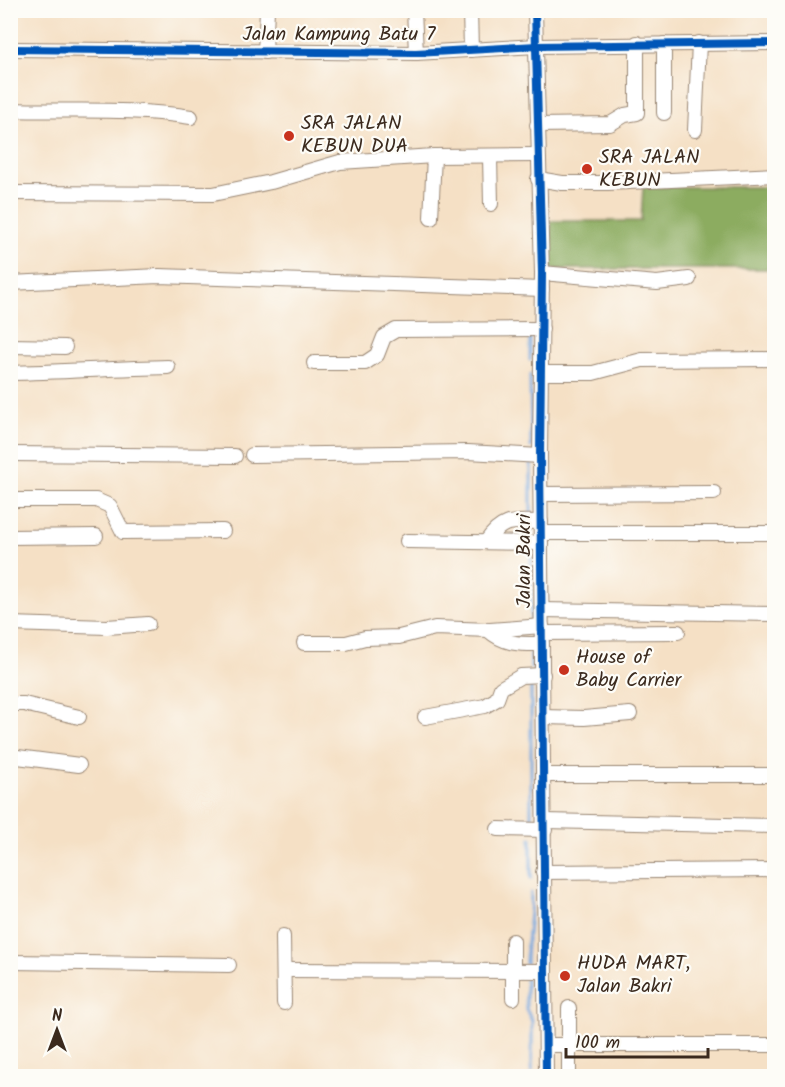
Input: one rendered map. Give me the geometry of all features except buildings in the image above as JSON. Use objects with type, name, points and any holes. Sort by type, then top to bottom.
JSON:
[{"type":"street","points":[[265,52],[267,10]]},
{"type":"street","points":[[414,10],[416,53]]},
{"type":"street","points":[[470,10],[471,50]]},
{"type":"street","name":"Jalan Bakri","points":[[535,10],[542,273],[540,456],[546,1077]]},
{"type":"street","name":"Jalan Kampung Batu 7","points":[[10,49],[416,53],[537,46],[774,43]]},
{"type":"street","points":[[537,125],[610,124],[625,115],[637,114],[637,44]]},
{"type":"street","points":[[664,44],[664,113]]},
{"type":"street","points":[[695,130],[699,44]]},
{"type":"street","points":[[10,111],[117,110],[159,112],[191,117]]},
{"type":"street","points":[[10,193],[213,194],[271,182],[340,162],[434,156],[538,155]]},
{"type":"street","points":[[431,218],[434,156]]},
{"type":"street","points":[[490,156],[491,204]]},
{"type":"street","points":[[538,179],[562,183],[608,183],[774,175]]},
{"type":"street","points":[[542,273],[657,283],[689,279]]},
{"type":"street","points":[[10,284],[159,276],[542,289]]},
{"type":"street","points":[[314,363],[365,363],[377,355],[384,337],[396,330],[542,329]]},
{"type":"street","points":[[10,346],[65,346]]},
{"type":"street","points":[[542,373],[592,373],[642,360],[774,359]]},
{"type":"street","points":[[10,373],[168,367]]},
{"type":"street","points":[[252,455],[468,452],[540,456]]},
{"type":"street","points":[[10,454],[235,456]]},
{"type":"street","points":[[541,494],[714,494]]},
{"type":"street","points":[[10,500],[96,500],[110,506],[123,532],[223,531]]},
{"type":"street","points":[[486,542],[496,528],[504,522],[541,532]]},
{"type":"street","points":[[407,541],[486,542],[541,532],[774,533]]},
{"type":"street","points":[[10,537],[96,536]]},
{"type":"street","points":[[542,610],[774,614]]},
{"type":"street","points":[[10,624],[107,627],[148,624]]},
{"type":"street","points":[[304,643],[346,643],[365,638],[399,637],[435,628],[542,634],[678,632]]},
{"type":"street","points":[[425,717],[485,706],[497,699],[501,688],[521,676],[543,675]]},
{"type":"street","points":[[10,704],[24,704],[79,717]]},
{"type":"street","points":[[543,717],[584,718],[630,714]]},
{"type":"street","points":[[10,756],[79,765]]},
{"type":"street","points":[[544,775],[774,774]]},
{"type":"street","points":[[498,830],[545,826],[774,826]]},
{"type":"street","points":[[543,872],[774,870]]},
{"type":"street","points":[[283,936],[284,1003]]},
{"type":"street","points":[[513,941],[513,998]]},
{"type":"street","points":[[10,962],[229,965]]},
{"type":"street","points":[[284,970],[544,971]]},
{"type":"street","points":[[569,1008],[569,1077]]},
{"type":"street","points":[[546,1045],[774,1045]]},
{"type":"green space","points":[[643,187],[774,187],[774,228],[770,229],[770,269],[551,269],[551,221],[641,221]]},
{"type":"waterway","points":[[530,337],[530,360]]},
{"type":"waterway","points":[[530,375],[531,447]]},
{"type":"waterway","points":[[531,463],[531,514]]},
{"type":"waterway","points":[[531,530],[531,535]]},
{"type":"waterway","points":[[531,551],[531,618]]},
{"type":"waterway","points":[[531,652],[531,668]]},
{"type":"waterway","points":[[531,683],[531,821]]},
{"type":"waterway","points":[[531,838],[531,878]]},
{"type":"waterway","points":[[526,963],[531,893]]},
{"type":"waterway","points":[[526,979],[526,1009],[532,1021],[532,1071]]},
{"type":"cycle path","points":[[535,10],[542,273],[540,456],[546,1076]]},
{"type":"cycle path","points":[[10,49],[416,53],[537,46],[774,43]]},
{"type":"place","name":"SRA JALAN KEBUN DUA","points":[[289,136]]},
{"type":"place","name":"SRA JALAN KEBUN","points":[[587,169]]},
{"type":"place","name":"House of Baby Carrier","points":[[564,670]]},
{"type":"place","name":"HUDA MART, Jalan Bakri","points":[[565,976]]}]
